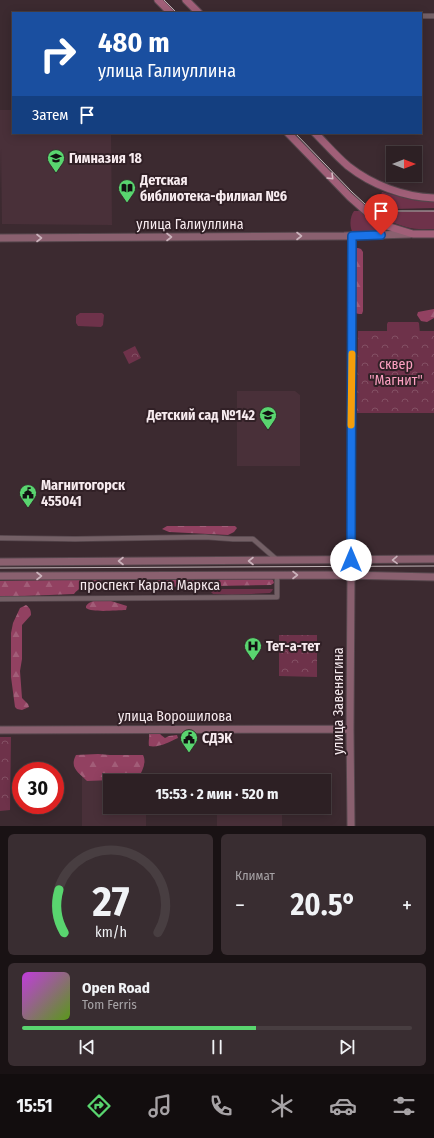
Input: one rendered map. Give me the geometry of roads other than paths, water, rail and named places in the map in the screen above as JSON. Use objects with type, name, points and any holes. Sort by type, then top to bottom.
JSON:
[{"type":"main road","points":[[158,0],[170,12]]},
{"type":"main road","points":[[186,0],[198,12]]},
{"type":"main road","points":[[289,134],[350,197],[375,219],[381,223],[413,234]]},
{"type":"main road","points":[[317,134],[347,165],[365,177],[400,192],[434,198]]},
{"type":"main road","points":[[381,223],[381,235]]},
{"type":"main road","name":"улица Галиуллина","points":[[0,238],[352,236],[434,234]]},
{"type":"main road","name":"проспект Карла Маркса","points":[[0,562],[434,559]]},
{"type":"main road","name":"проспект Карла Маркса","points":[[0,576],[351,575],[434,577]]},
{"type":"main road","name":"улица Завенягина","points":[[351,575],[351,826]]},
{"type":"main road","name":"улица Ворошилова","points":[[0,730],[350,729]]},
{"type":"street","points":[[422,16],[434,16]]},
{"type":"street","points":[[351,560],[352,236]]},
{"type":"street","points":[[0,538],[76,539],[204,537],[253,539],[277,561]]},
{"type":"street","name":"проспект Карла Маркса","points":[[0,599],[277,597],[277,575]]},
{"type":"tram line","points":[[164,0],[176,12]]},
{"type":"tram line","points":[[296,134],[365,204],[377,209],[394,211],[434,211]]},
{"type":"tram line","points":[[0,568],[434,566]]},
{"type":"place","name":"Гимназия 18","points":[[56,173]]},
{"type":"place","name":"Детская библиотека-филиал №6","points":[[127,203]]},
{"type":"place","name":"Детский сад №142","points":[[268,430]]},
{"type":"place","name":"Магнитогорск 455041","points":[[28,508]]},
{"type":"place","name":"Тет-а-тет","points":[[253,661]]},
{"type":"place","name":"СДЭК","points":[[189,753]]},
{"type":"park label","name":"сквер \"Магнит\"","points":[[396,372]]}]
